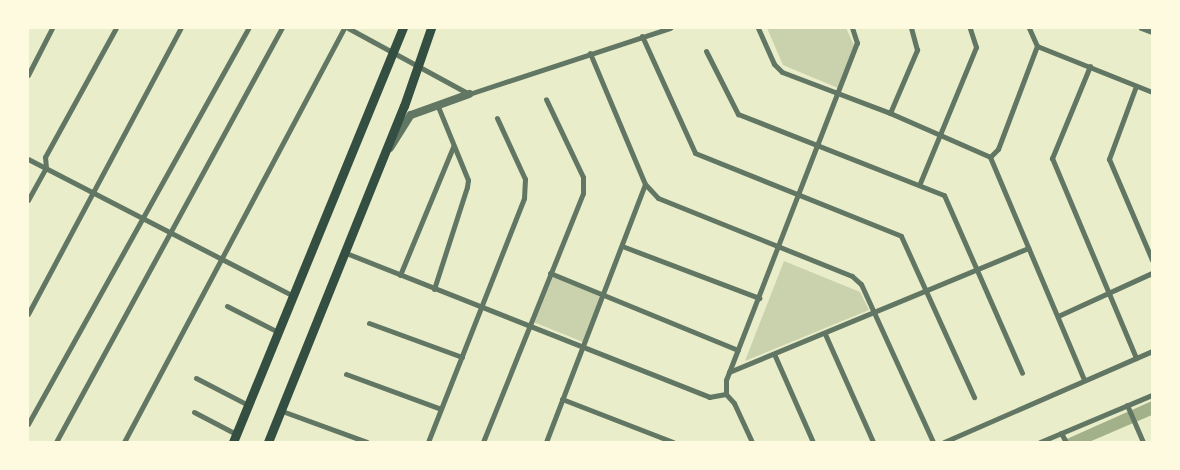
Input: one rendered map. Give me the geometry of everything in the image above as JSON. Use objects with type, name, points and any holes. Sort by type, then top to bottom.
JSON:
[{"type":"main road","points":[[235,438],[403,28]]},
{"type":"main road","points":[[268,442],[346,253],[431,28]]},
{"type":"street","points":[[28,75],[52,28]]},
{"type":"street","points":[[28,200],[46,168],[45,157],[116,28]]},
{"type":"street","points":[[28,314],[94,194],[181,28]]},
{"type":"street","points":[[28,424],[248,28]]},
{"type":"street","points":[[56,442],[172,234],[282,28]]},
{"type":"street","points":[[124,442],[344,28]]},
{"type":"street","points":[[348,28],[419,64],[469,94]]},
{"type":"street","points":[[382,161],[411,115],[437,104],[670,28]]},
{"type":"street","points":[[758,28],[777,68],[839,94],[890,112],[990,157],[1084,380]]},
{"type":"street","points":[[752,442],[734,403],[726,394],[729,372],[839,94],[857,43],[852,28]]},
{"type":"street","points":[[890,112],[916,50],[911,28]]},
{"type":"street","points":[[920,183],[976,47],[970,28]]},
{"type":"street","points":[[990,157],[998,149],[1037,46],[1029,28]]},
{"type":"street","points":[[1141,28],[1152,32]]},
{"type":"street","points":[[642,36],[695,153],[901,236],[974,397]]},
{"type":"street","points":[[1037,46],[1152,92]]},
{"type":"street","points":[[706,52],[738,114],[920,183],[944,195],[1022,373]]},
{"type":"street","points":[[590,53],[645,184],[658,198],[778,248],[852,276],[861,284],[876,312],[933,442]]},
{"type":"street","points":[[1090,66],[1052,158],[1136,358]]},
{"type":"street","points":[[1136,86],[1109,159],[1152,260]]},
{"type":"street","points":[[483,442],[584,184],[546,100]]},
{"type":"street","points":[[434,289],[468,187],[468,180],[452,148],[437,104]]},
{"type":"street","points":[[428,442],[526,188],[497,118]]},
{"type":"street","points":[[400,275],[452,148]]},
{"type":"street","points":[[28,159],[294,296]]},
{"type":"street","points":[[546,442],[645,184]]},
{"type":"street","points":[[622,246],[759,298]]},
{"type":"street","points":[[729,372],[775,356],[975,268],[1028,248]]},
{"type":"street","points":[[346,253],[529,328],[709,397],[726,394]]},
{"type":"street","points":[[550,273],[738,350]]},
{"type":"street","points":[[1058,316],[1152,273]]},
{"type":"street","points":[[227,306],[279,332]]},
{"type":"street","points":[[369,323],[462,358]]},
{"type":"street","points":[[825,334],[873,442]]},
{"type":"street","points":[[944,442],[1152,351]]},
{"type":"street","points":[[775,356],[813,442]]},
{"type":"street","points":[[346,374],[441,409]]},
{"type":"street","points":[[196,378],[248,405]]},
{"type":"street","points":[[1040,442],[1063,438],[1152,395]]},
{"type":"street","points":[[562,399],[673,442]]},
{"type":"street","points":[[1127,406],[1143,442]]},
{"type":"street","points":[[282,411],[367,442]]},
{"type":"street","points":[[194,412],[235,438]]},
{"type":"shaded area","points":[[767,28],[846,28],[854,45],[838,88],[783,65]]},
{"type":"shaded area","points":[[784,261],[860,292],[869,310],[745,361]]},
{"type":"shaded area","points":[[553,277],[602,297],[584,342],[535,322]]},
{"type":"shaded area","points":[[1152,401],[1152,415],[1089,442],[1060,442]]}]
